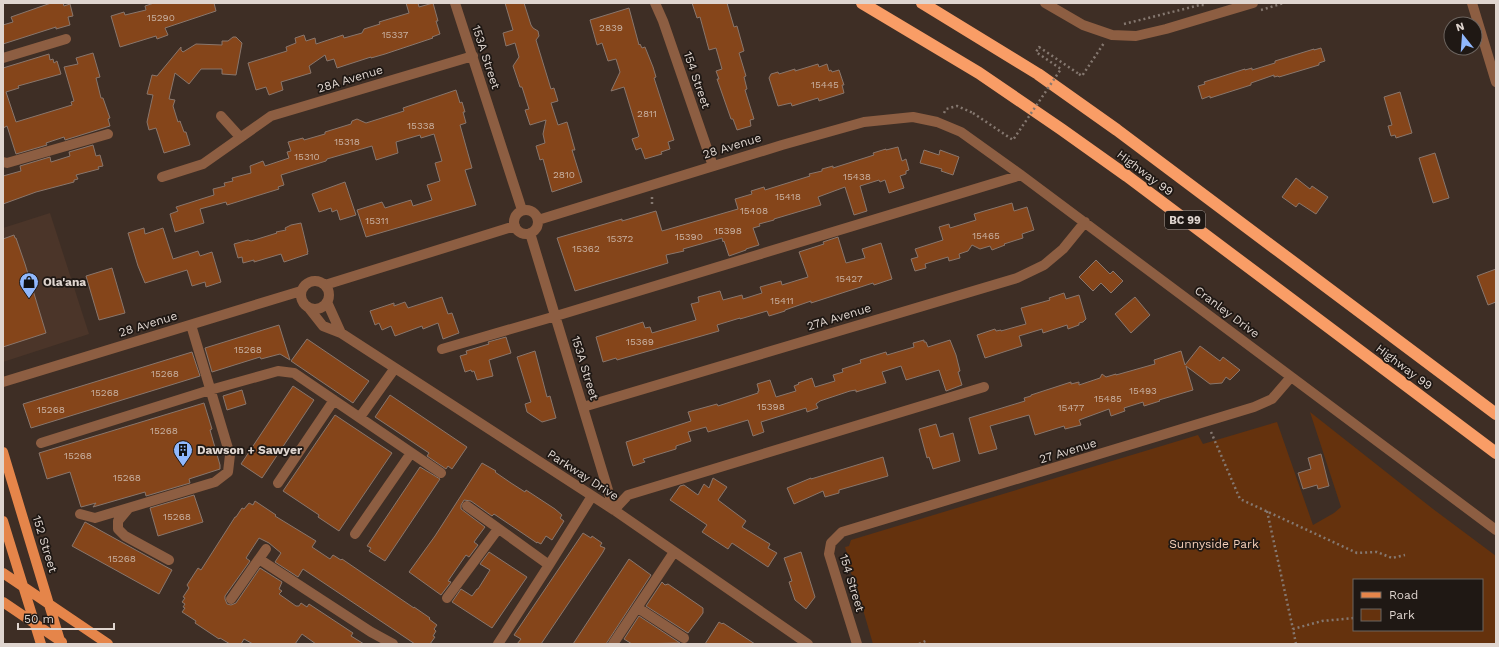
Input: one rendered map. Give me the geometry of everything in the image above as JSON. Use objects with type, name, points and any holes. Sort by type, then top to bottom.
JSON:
[{"type":"highway","name":"Highway 99","points":[[862,3],[979,73],[1061,129],[1127,176],[1496,453]]},
{"type":"highway","name":"Highway 99","points":[[922,3],[1038,74],[1111,126],[1496,414]]},
{"type":"main road","name":"152 Street","points":[[3,452],[62,643]]},
{"type":"main road","points":[[3,521],[41,644]]},
{"type":"main road","points":[[3,573],[108,644]]},
{"type":"main road","points":[[3,602],[62,643]]},
{"type":"street","name":"153A Street","points":[[455,3],[522,210]]},
{"type":"street","name":"154 Street","points":[[655,3],[663,21],[713,166]]},
{"type":"street","points":[[1045,3],[1083,25],[1112,35],[1136,36],[1166,29],[1253,3]]},
{"type":"street","points":[[1472,3],[1496,82]]},
{"type":"street","points":[[3,58],[66,39]]},
{"type":"street","name":"28A Avenue","points":[[162,177],[203,164],[271,116],[473,56]]},
{"type":"street","points":[[221,116],[240,137]]},
{"type":"street","name":"28 Avenue","points":[[538,220],[782,144],[864,122],[913,117],[937,122]]},
{"type":"street","name":"Cranley Drive","points":[[937,122],[961,132],[1021,175],[1496,530]]},
{"type":"street","points":[[3,162],[7,163],[108,134]]},
{"type":"street","points":[[442,348],[556,316],[1021,175]]},
{"type":"street","points":[[522,210],[532,212],[538,220],[536,228],[530,233],[522,233],[519,232],[515,226],[514,218],[522,210]]},
{"type":"street","name":"27A Avenue","points":[[583,407],[1017,278],[1044,265],[1063,249],[1085,222]]},
{"type":"street","points":[[325,285],[515,226]]},
{"type":"street","name":"153A Street","points":[[530,233],[614,510]]},
{"type":"street","points":[[327,302],[316,309],[308,307],[302,300],[301,291],[307,283],[311,281],[321,282],[325,285],[329,293],[327,302],[341,333]]},
{"type":"street","name":"28 Avenue","points":[[3,382],[301,291]]},
{"type":"street","name":"Parkway Drive","points":[[308,307],[323,326],[341,333],[614,510],[808,644]]},
{"type":"street","points":[[80,514],[94,518],[128,509],[216,482],[228,472],[230,456],[191,324]]},
{"type":"street","points":[[360,417],[395,368]]},
{"type":"street","points":[[41,442],[210,390],[278,371],[294,373],[441,473]]},
{"type":"street","name":"27 Avenue","points":[[842,532],[1254,407],[1272,399],[1291,377]]},
{"type":"street","points":[[614,510],[628,495],[984,387]]},
{"type":"street","points":[[278,483],[334,400]]},
{"type":"street","points":[[355,534],[411,453]]},
{"type":"street","points":[[498,644],[592,496]]},
{"type":"street","points":[[467,506],[549,565]]},
{"type":"street","points":[[128,509],[118,521],[118,529],[125,536],[169,560]]},
{"type":"street","points":[[447,598],[498,529]]},
{"type":"street","name":"154 Street","points":[[842,532],[831,543],[829,554],[857,644]]},
{"type":"street","points":[[230,599],[266,549]]},
{"type":"street","points":[[613,644],[674,552]]},
{"type":"street","points":[[259,559],[374,640],[393,644]]},
{"type":"street","points":[[638,608],[684,638]]},
{"type":"path","points":[[1120,28],[1124,23],[1200,5],[1210,5]]},
{"type":"path","points":[[946,109],[957,106],[973,113],[1013,140],[1061,69],[1036,52],[1039,47],[1079,74]]},
{"type":"path","points":[[1210,428],[1240,499],[1358,553],[1377,552],[1392,558],[1405,555]]},
{"type":"path","points":[[1267,511],[1296,644]]},
{"type":"path","points":[[1293,630],[1322,621],[1353,618]]},
{"type":"path","points":[[919,644],[928,640]]},
{"type":"shaded area","points":[[50,213],[89,334],[3,362],[3,228]]},
{"type":"green space","name":"Sunnyside Park","points":[[1310,412],[1433,509],[1496,556],[1496,644],[873,644],[855,582],[845,559],[847,554],[845,547],[849,546],[851,540],[1198,435],[1203,444],[1277,422],[1313,525],[1334,513],[1341,507]]},
{"type":"building","points":[[51,3],[63,3],[64,6],[70,4],[73,16],[68,17],[70,25],[56,29],[56,27],[3,44],[3,25],[13,22],[11,17]]},
{"type":"building","points":[[154,3],[214,3],[216,11],[165,28],[168,35],[157,39],[156,36],[120,47],[111,16],[124,12],[125,15],[146,10],[145,6]]},
{"type":"building","points":[[406,3],[418,3],[419,7],[433,3],[440,34],[432,37],[433,38],[385,54],[337,68],[334,59],[327,61],[325,55],[309,66],[311,73],[281,82],[283,90],[269,95],[266,87],[256,90],[248,63],[287,51],[286,47],[296,43],[295,38],[304,35],[306,41],[315,38],[316,44],[343,35],[344,38],[362,33],[364,29],[380,24],[379,22],[409,13]]},
{"type":"building","points":[[505,3],[524,3],[531,25],[538,31],[539,36],[536,40],[551,89],[554,88],[558,101],[551,103],[558,125],[567,122],[575,150],[572,150],[582,182],[552,192],[543,159],[540,160],[536,146],[545,143],[543,134],[546,120],[530,125],[525,110],[529,109],[513,66],[519,57],[515,43],[506,46],[503,33],[513,30]]},
{"type":"building","points":[[692,3],[727,3],[734,27],[737,26],[744,51],[739,53],[746,76],[744,77],[747,89],[745,90],[754,119],[750,120],[751,126],[737,130],[733,119],[731,119],[717,79],[719,79],[716,71],[722,69],[716,48],[709,50],[700,17],[697,18]]},
{"type":"building","points":[[629,8],[639,45],[640,44],[642,48],[645,47],[653,67],[656,77],[654,78],[674,140],[668,142],[670,149],[661,152],[662,154],[645,159],[641,148],[636,150],[632,139],[639,136],[624,87],[611,91],[620,72],[616,59],[608,61],[602,43],[597,45],[590,20]]},
{"type":"building","points":[[233,37],[236,37],[242,43],[236,75],[222,74],[222,69],[201,69],[189,84],[175,73],[169,99],[175,100],[173,106],[178,122],[180,121],[184,132],[186,132],[190,145],[164,153],[156,128],[149,130],[147,122],[153,95],[147,94],[152,75],[157,76],[181,47],[183,52],[196,44],[222,45],[222,41],[228,41]]},
{"type":"building","points":[[1321,48],[1325,61],[1319,63],[1319,65],[1279,77],[1274,77],[1274,75],[1251,83],[1251,85],[1210,98],[1210,96],[1202,99],[1198,86],[1205,84],[1204,82],[1245,69],[1252,68],[1252,70],[1275,63],[1275,61]]},
{"type":"building","points":[[93,53],[100,77],[96,78],[101,98],[103,98],[110,118],[108,119],[110,126],[65,140],[64,137],[46,143],[47,145],[16,154],[7,126],[3,128],[3,68],[49,54],[50,60],[53,59],[54,63],[57,61],[61,74],[18,86],[19,88],[6,92],[16,122],[72,105],[71,102],[74,101],[64,67],[78,64],[76,58]]},
{"type":"building","points":[[818,64],[819,67],[827,64],[829,71],[831,70],[832,72],[839,70],[844,85],[842,85],[844,93],[819,101],[818,98],[792,106],[791,103],[778,106],[769,78],[771,74],[778,72],[779,74],[795,69],[795,71]]},
{"type":"building","points":[[456,90],[460,103],[462,102],[465,112],[463,112],[466,123],[460,125],[472,168],[465,170],[476,205],[366,237],[357,210],[382,202],[385,208],[411,200],[413,206],[432,200],[427,185],[440,181],[435,163],[442,161],[434,134],[421,138],[420,135],[396,142],[398,153],[376,160],[372,146],[327,159],[326,161],[281,175],[284,185],[278,187],[279,189],[227,205],[226,202],[200,209],[204,223],[175,232],[170,214],[178,211],[176,207],[214,195],[213,189],[225,186],[224,183],[233,181],[232,178],[251,173],[250,166],[263,161],[265,166],[289,158],[287,152],[291,151],[288,142],[303,138],[304,140],[325,134],[325,132],[351,124],[352,121],[357,119],[366,123],[404,111],[403,108]]},
{"type":"building","points":[[1400,92],[1412,133],[1396,138],[1395,135],[1391,136],[1388,126],[1392,125],[1384,97]]},
{"type":"building","points":[[93,145],[96,156],[100,155],[103,166],[98,167],[99,169],[76,175],[78,179],[74,180],[74,182],[36,192],[3,204],[3,176],[21,171],[20,166],[50,157],[51,162],[70,156],[69,152]]},
{"type":"building","points":[[898,147],[902,161],[906,159],[909,170],[906,171],[906,174],[900,176],[904,188],[889,193],[885,180],[880,182],[879,180],[860,186],[867,211],[854,215],[845,187],[818,197],[821,205],[759,224],[760,226],[753,228],[759,245],[729,256],[722,238],[683,249],[684,251],[666,255],[668,263],[575,291],[557,238],[622,219],[622,221],[656,211],[662,231],[738,209],[735,199],[752,194],[751,191],[764,187],[765,190],[810,176],[809,174],[822,171],[822,169],[833,166],[833,168],[874,155],[873,153]]},
{"type":"building","points":[[924,150],[939,155],[940,150],[959,157],[953,175],[941,171],[942,169],[920,163]]},
{"type":"building","points":[[1435,153],[1449,198],[1433,203],[1419,158]]},
{"type":"building","points":[[1296,178],[1310,189],[1312,186],[1328,197],[1316,214],[1299,203],[1296,207],[1282,197]]},
{"type":"building","points":[[345,182],[356,215],[340,220],[337,210],[332,212],[331,208],[319,212],[312,194]]},
{"type":"building","points":[[1012,203],[1014,211],[1027,207],[1034,230],[1022,234],[1023,238],[1004,244],[1005,245],[992,250],[990,246],[980,249],[972,245],[968,251],[959,254],[960,258],[949,261],[948,257],[925,264],[926,268],[915,271],[911,259],[918,257],[915,249],[943,240],[939,227],[949,224],[950,228],[976,220],[974,214]]},
{"type":"building","points":[[301,223],[308,254],[284,262],[281,254],[254,262],[254,260],[243,263],[242,257],[238,258],[234,244],[248,240],[251,241],[277,233],[276,232],[286,230],[285,228],[291,225]]},
{"type":"building","points":[[144,228],[145,234],[163,228],[173,259],[198,251],[200,256],[212,252],[221,282],[206,287],[205,282],[192,286],[187,270],[145,283],[128,233]]},
{"type":"building","points":[[14,235],[25,264],[46,333],[3,347],[3,239]]},
{"type":"building","points":[[838,237],[846,263],[865,258],[862,249],[881,243],[892,279],[874,285],[873,283],[811,303],[811,301],[769,316],[767,311],[740,318],[717,325],[719,331],[617,360],[616,358],[603,362],[596,337],[643,322],[645,328],[650,327],[652,333],[696,320],[691,304],[699,302],[698,297],[720,291],[723,300],[742,295],[743,299],[762,293],[760,287],[781,281],[782,285],[808,277],[799,252],[824,244],[823,242]]},
{"type":"building","points":[[1096,260],[1110,274],[1113,271],[1123,281],[1111,293],[1101,283],[1093,291],[1079,277]]},
{"type":"building","points":[[112,268],[125,313],[99,320],[86,276]]},
{"type":"building","points":[[1496,269],[1496,302],[1488,305],[1477,276]]},
{"type":"building","points":[[1064,293],[1066,299],[1079,295],[1086,319],[1083,322],[1068,329],[1067,325],[1043,333],[1042,329],[1019,336],[1022,346],[985,358],[977,335],[995,329],[996,331],[1001,331],[1026,324],[1021,308],[1050,300],[1049,298]]},
{"type":"building","points":[[442,297],[448,314],[452,313],[459,333],[443,339],[438,323],[423,329],[422,326],[395,336],[391,326],[382,330],[379,323],[375,325],[370,311],[394,303],[394,306],[405,302],[408,308]]},
{"type":"building","points":[[1135,297],[1150,315],[1131,333],[1115,314]]},
{"type":"building","points":[[279,325],[290,360],[280,354],[261,359],[260,357],[212,372],[205,348]]},
{"type":"building","points":[[506,337],[511,353],[489,360],[493,376],[477,380],[474,371],[472,372],[471,370],[465,372],[460,356],[467,354],[466,351],[489,344],[488,342]]},
{"type":"building","points":[[307,339],[369,381],[353,403],[291,361]]},
{"type":"building","points":[[924,340],[928,347],[950,340],[956,355],[960,371],[958,372],[962,385],[946,391],[939,370],[906,380],[901,366],[882,372],[886,383],[856,392],[856,390],[850,391],[820,401],[816,404],[818,408],[807,412],[806,408],[761,422],[764,432],[753,436],[748,420],[708,432],[706,427],[688,432],[691,441],[676,446],[676,449],[643,459],[645,462],[633,466],[626,442],[691,421],[688,412],[717,404],[718,406],[758,393],[759,391],[757,384],[770,380],[776,397],[796,391],[794,386],[812,378],[815,387],[835,381],[833,375],[843,372],[842,369],[861,363],[860,360],[886,352],[887,355],[914,347],[913,343]]},
{"type":"building","points":[[1200,346],[1220,361],[1223,357],[1240,370],[1230,380],[1226,377],[1222,383],[1210,384],[1186,366],[1193,390],[1144,406],[1143,402],[1124,408],[1125,411],[1111,416],[1109,409],[1079,420],[1081,425],[1065,429],[1064,426],[1035,435],[1029,415],[990,426],[997,449],[979,454],[969,418],[1025,401],[1024,398],[1031,395],[1071,382],[1071,384],[1079,382],[1079,385],[1100,378],[1102,374],[1106,377],[1155,364],[1154,360],[1181,351],[1185,365]]},
{"type":"building","points":[[535,351],[547,397],[550,396],[556,418],[542,422],[527,412],[525,404],[531,402],[517,357]]},
{"type":"building","points":[[192,352],[200,376],[31,428],[23,404]]},
{"type":"building","points":[[293,386],[314,400],[262,478],[241,464]]},
{"type":"building","points":[[242,390],[246,404],[227,410],[223,396]]},
{"type":"building","points":[[390,395],[467,447],[452,469],[448,466],[446,469],[427,456],[429,453],[375,417]]},
{"type":"building","points":[[204,403],[212,429],[210,430],[220,469],[189,479],[190,483],[146,496],[145,492],[93,507],[96,503],[81,507],[70,472],[47,479],[39,453]]},
{"type":"building","points":[[335,415],[392,453],[339,531],[318,517],[319,515],[283,491]]},
{"type":"building","points":[[936,424],[940,437],[953,433],[960,461],[933,469],[929,457],[927,458],[919,429]]},
{"type":"building","points":[[1321,454],[1329,486],[1318,489],[1317,485],[1303,489],[1298,473],[1311,469],[1308,458]]},
{"type":"building","points":[[883,457],[888,476],[839,490],[839,493],[825,497],[823,491],[794,504],[787,488],[811,478]]},
{"type":"building","points":[[482,463],[525,492],[526,490],[555,509],[562,515],[560,518],[564,521],[552,540],[546,536],[541,544],[537,543],[494,514],[492,516],[471,501],[464,500],[461,505],[461,509],[485,527],[474,542],[478,545],[469,557],[466,555],[448,581],[451,582],[441,595],[409,572],[435,536]]},
{"type":"building","points":[[420,467],[440,479],[385,561],[369,551],[371,548],[367,546]]},
{"type":"building","points":[[713,478],[727,487],[718,500],[746,521],[742,527],[770,544],[768,548],[777,553],[768,567],[732,543],[728,549],[702,532],[707,525],[670,500],[680,486],[684,485],[698,495],[704,484],[709,488]]},
{"type":"building","points":[[194,495],[203,522],[158,536],[150,508]]},
{"type":"building","points":[[255,501],[276,515],[275,516],[316,541],[312,547],[330,559],[333,555],[341,560],[342,559],[430,618],[429,619],[437,625],[434,629],[436,631],[433,636],[435,637],[430,644],[415,644],[303,569],[298,577],[275,562],[281,553],[269,543],[259,538],[246,558],[250,561],[225,596],[227,604],[231,605],[236,603],[260,568],[282,582],[279,589],[282,591],[279,594],[296,606],[299,606],[301,603],[307,607],[309,604],[353,633],[351,636],[364,644],[316,644],[302,634],[295,644],[253,644],[244,639],[241,644],[230,644],[220,638],[219,639],[195,623],[196,621],[182,612],[185,608],[183,607],[185,604],[182,602],[185,598],[183,597],[189,588],[187,585],[198,568],[201,570],[242,508],[244,509],[249,503],[253,505]]},
{"type":"building","points":[[85,522],[172,570],[159,594],[72,546]]},
{"type":"building","points":[[583,533],[591,538],[592,536],[602,543],[600,546],[605,548],[603,552],[541,644],[517,644],[521,639],[514,635]]},
{"type":"building","points":[[489,552],[527,577],[492,628],[452,602],[461,589],[472,596],[478,589],[490,570],[480,564]]},
{"type":"building","points":[[801,552],[815,597],[806,609],[795,600],[789,582],[792,581],[784,558]]},
{"type":"building","points":[[629,559],[651,575],[606,644],[573,644]]},
{"type":"building","points":[[662,582],[665,585],[668,584],[703,608],[703,613],[688,633],[646,606]]},
{"type":"building","points":[[639,616],[680,643],[632,644],[624,639]]},
{"type":"building","points":[[719,622],[722,624],[723,623],[755,644],[705,644]]},
{"type":"place","name":"Ola'ana","points":[[29,299]]},
{"type":"place","name":"Dawson + Sawyer","points":[[183,467]]}]
